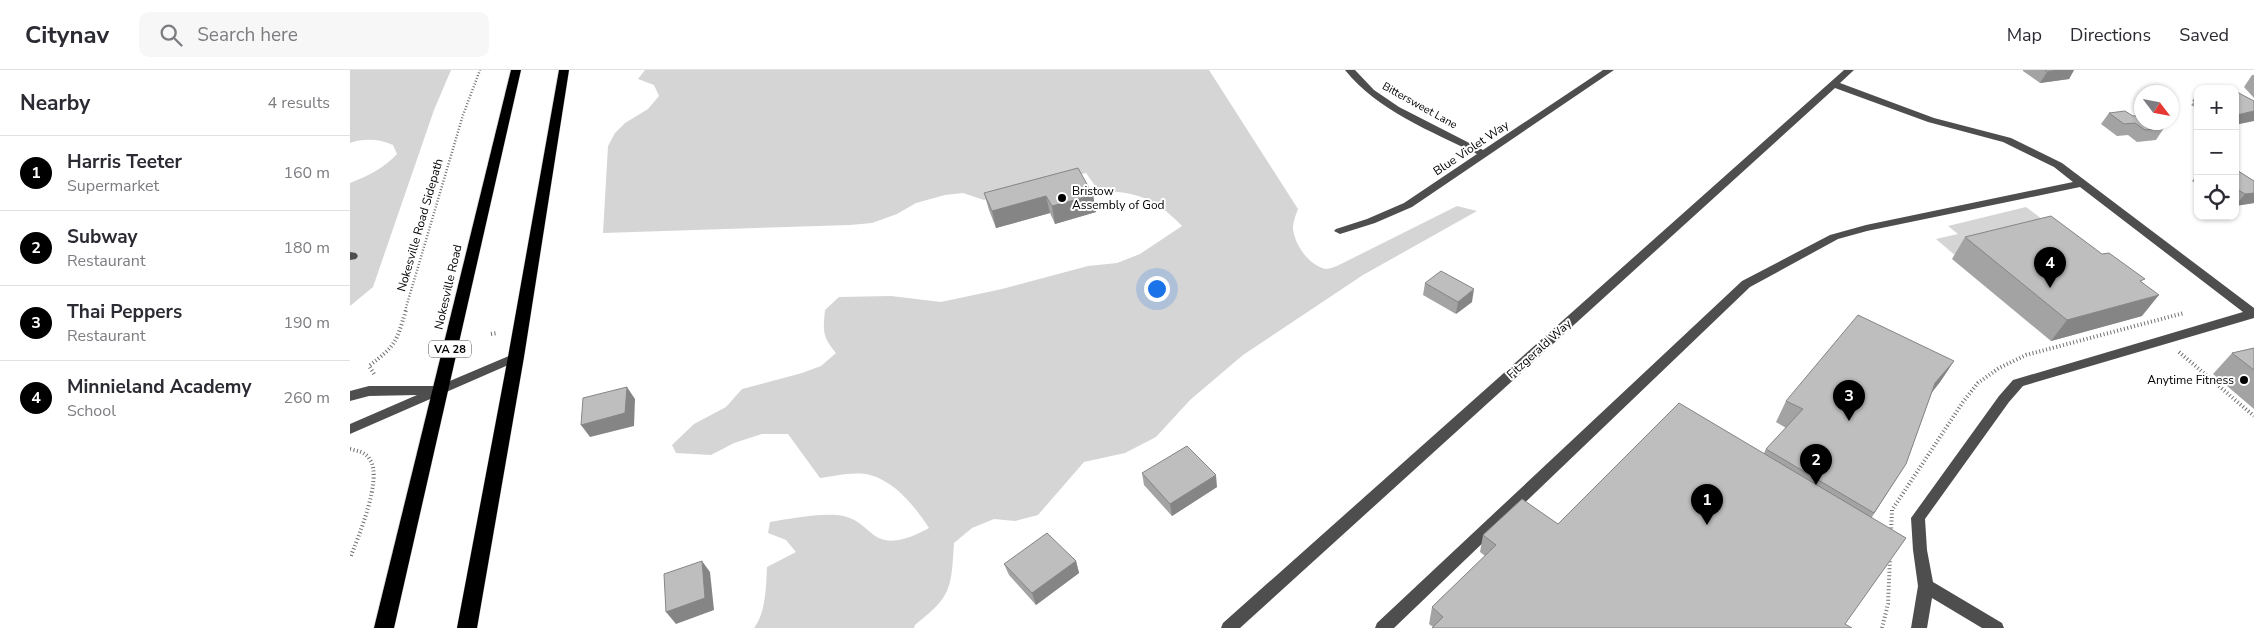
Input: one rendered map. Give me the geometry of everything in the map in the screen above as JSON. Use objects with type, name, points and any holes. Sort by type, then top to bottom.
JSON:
[{"type":"highway","name":"Nokesville Road","points":[[384,628],[516,70]]},
{"type":"highway","points":[[467,628],[516,357],[564,70]]},
{"type":"street","name":"Bittersweet Lane","points":[[1350,70],[1371,92],[1396,109],[1484,154]]},
{"type":"street","name":"Blue Violet Way","points":[[1340,231],[1408,205],[1608,70]]},
{"type":"street","name":"Fitzgerald Way","points":[[1229,628],[1849,70]]},
{"type":"street","points":[[1833,84],[1931,120],[2007,140],[2058,165],[2253,313]]},
{"type":"street","points":[[1383,628],[1746,284],[1834,237],[1858,230],[2083,183]]},
{"type":"street","points":[[1919,628],[1926,586],[1920,550],[1918,518],[2004,399],[2018,383],[2253,313]]},
{"type":"street","points":[[350,429],[516,357]]},
{"type":"street","points":[[350,396],[370,391],[441,390]]},
{"type":"street","points":[[1926,586],[1996,628]]},
{"type":"path","name":"Nokesville Road Sidepath","points":[[374,374],[369,366],[387,353],[397,340],[463,114],[480,70]]},
{"type":"path","points":[[2145,322],[2254,416]]},
{"type":"path","points":[[491,334],[497,333]]},
{"type":"path","points":[[350,449],[362,452],[368,457],[373,463],[374,474],[362,527],[350,558]]},
{"type":"shaded area","points":[[350,70],[451,70],[434,110],[373,287],[350,306],[350,183],[375,171],[397,154],[393,145],[383,141],[366,140],[350,143]]},
{"type":"shaded area","points":[[645,70],[1209,70],[1298,209],[1293,226],[1296,241],[1308,259],[1314,264],[1326,269],[1338,266],[1457,206],[1477,211],[1363,275],[1243,355],[1190,400],[1156,437],[1125,453],[1084,462],[1038,515],[1015,521],[994,519],[972,528],[954,543],[950,582],[943,598],[914,628],[754,628],[763,607],[767,567],[796,552],[786,540],[768,533],[770,522],[809,516],[839,515],[855,520],[875,536],[888,541],[910,537],[929,528],[904,496],[879,478],[870,475],[845,474],[820,478],[788,434],[762,434],[734,443],[711,455],[676,453],[672,445],[694,424],[726,407],[742,389],[821,366],[836,353],[824,333],[824,323],[825,310],[839,297],[891,296],[941,302],[1002,289],[1088,266],[1117,263],[1140,254],[1182,226],[1163,209],[1144,198],[1098,190],[1086,173],[984,200],[963,193],[945,195],[916,203],[897,214],[872,223],[603,233],[608,146],[615,133],[625,123],[648,109],[659,96],[654,85],[638,79]]},
{"type":"shaded area","points":[[2026,207],[2058,231],[1957,257],[1936,239],[1958,234],[1948,226]]},
{"type":"building","points":[[2239,93],[2254,101],[2254,111],[2239,115]]},
{"type":"building","points":[[2125,111],[2134,116],[2134,123],[2124,124],[2109,113]]},
{"type":"building","points":[[1078,168],[1093,195],[1052,206],[1046,196],[992,211],[984,193]]},
{"type":"building","points":[[2239,172],[2254,181],[2254,193],[2245,194],[2239,190]]},
{"type":"building","points":[[2051,216],[2102,254],[2109,253],[2145,279],[2140,281],[2159,295],[2067,320],[1965,237]]},
{"type":"building","points":[[1441,271],[1474,289],[1458,302],[1425,283]]},
{"type":"building","points":[[1858,315],[1954,361],[1935,383],[1906,464],[1874,513],[1766,449],[1803,409],[1786,401]]},
{"type":"building","points":[[2254,348],[2254,370],[2232,353]]},
{"type":"building","points":[[627,387],[625,413],[581,425],[583,398]]},
{"type":"building","points":[[1679,403],[1906,538],[1845,624],[1852,628],[1432,628],[1443,617],[1432,607],[1496,545],[1483,535],[1522,499],[1558,524]]},
{"type":"building","points":[[1187,446],[1216,475],[1170,504],[1142,473]]},
{"type":"building","points":[[1047,533],[1076,561],[1032,593],[1004,564]]},
{"type":"building","points":[[702,561],[705,598],[666,612],[664,574]]},
{"type":"place","name":"Bristow Assembly of God","points":[[1062,198]]},
{"type":"place","name":"Minnieland Academy","points":[[2050,288]]},
{"type":"place","name":"Anytime Fitness","points":[[2244,380]]},
{"type":"place","name":"Thai Peppers","points":[[1849,421]]},
{"type":"place","name":"Subway","points":[[1816,485]]},
{"type":"place","name":"Harris Teeter","points":[[1707,525]]}]
